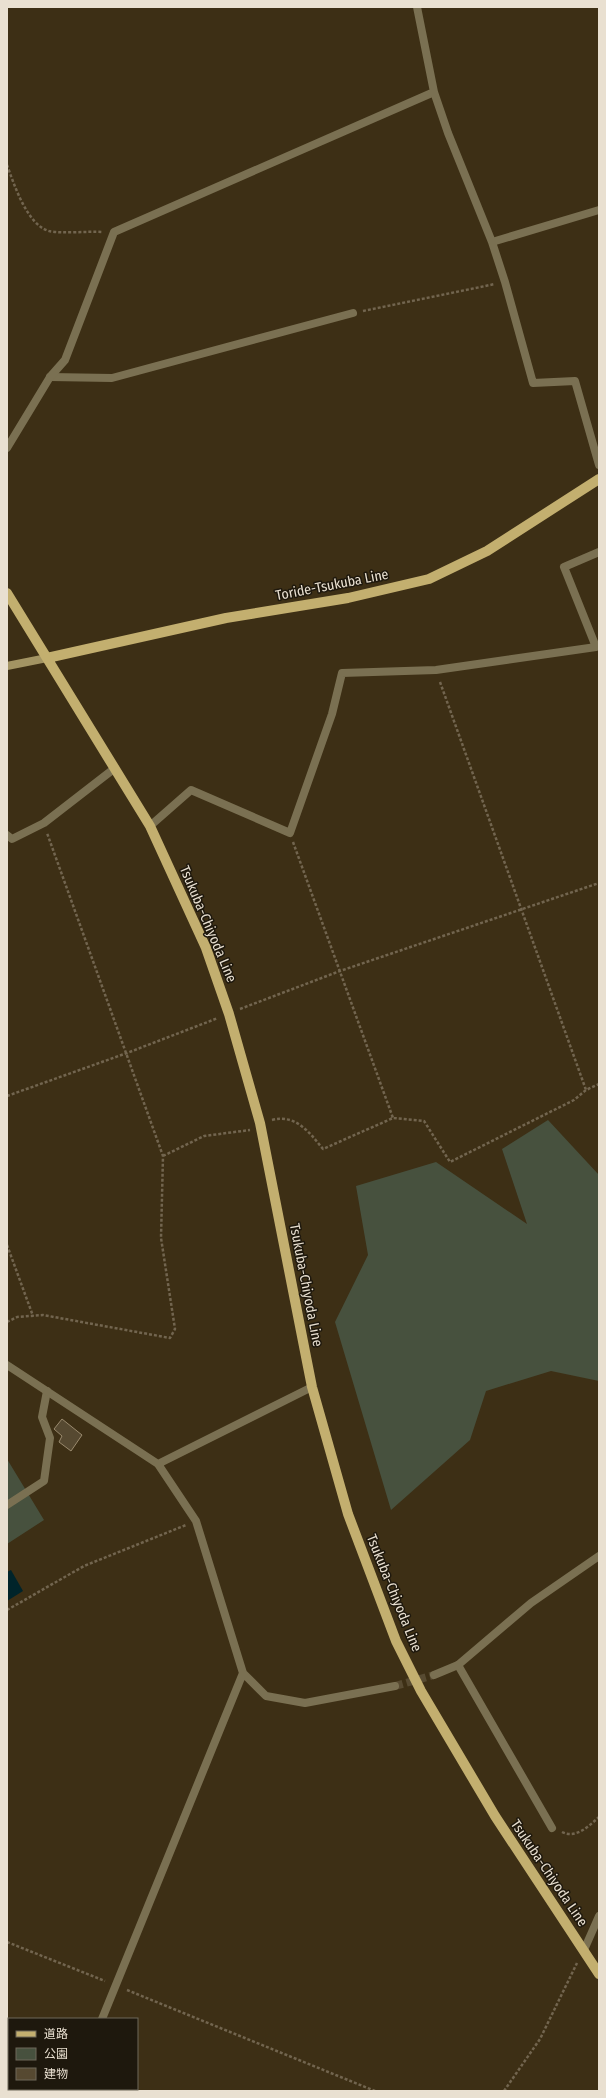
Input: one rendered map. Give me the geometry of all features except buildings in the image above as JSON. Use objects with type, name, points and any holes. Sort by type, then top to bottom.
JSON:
[{"type":"main road","name":"Toride-Tsukuba Line","points":[[47,658],[226,618],[348,598],[429,579],[487,551],[599,479]]},
{"type":"main road","name":"Tsukuba-Chiyoda Line","points":[[7,593],[150,826],[206,948],[229,1014],[260,1123],[312,1387],[348,1514],[396,1641],[421,1692],[491,1810],[598,1973]]},
{"type":"main road","points":[[7,666],[47,658]]},
{"type":"street","points":[[417,7],[434,92],[448,133],[492,242],[505,282],[533,383],[575,380],[599,465]]},
{"type":"street","points":[[7,448],[50,377],[65,360],[114,232],[434,92]]},
{"type":"street","points":[[492,242],[599,210]]},
{"type":"street","points":[[50,377],[112,378],[353,313]]},
{"type":"street","points":[[150,826],[191,790],[290,833],[332,714],[342,673],[436,670],[596,647],[564,567],[599,552]]},
{"type":"street","points":[[7,835],[12,839],[44,823],[115,768]]},
{"type":"street","points":[[7,1365],[158,1464],[196,1521],[243,1673],[266,1696],[305,1704],[395,1686]]},
{"type":"street","points":[[158,1464],[312,1387]]},
{"type":"street","points":[[7,1505],[44,1481],[50,1438],[42,1416],[47,1391]]},
{"type":"street","points":[[434,1675],[458,1665],[531,1603],[599,1556]]},
{"type":"street","points":[[458,1665],[552,1828]]},
{"type":"street","points":[[102,2018],[243,1673]]},
{"type":"street","points":[[584,1950],[599,1916]]},
{"type":"path","points":[[7,165],[20,198],[36,223],[49,231],[114,232]]},
{"type":"path","points":[[353,313],[505,282]]},
{"type":"path","points":[[436,670],[586,1090]]},
{"type":"path","points":[[7,1322],[17,1317],[43,1315],[170,1338],[175,1329],[161,1238],[163,1156],[44,823]]},
{"type":"path","points":[[290,833],[393,1118]]},
{"type":"path","points":[[7,1096],[127,1053],[340,971],[599,883]]},
{"type":"path","points":[[163,1156],[204,1136],[249,1130],[260,1123],[282,1118],[303,1125],[323,1149],[393,1118],[424,1121],[450,1162],[574,1100],[586,1090],[599,1084]]},
{"type":"path","points":[[7,1245],[32,1316]]},
{"type":"path","points":[[7,1610],[84,1566],[196,1521]]},
{"type":"path","points":[[552,1828],[566,1835],[584,1831],[599,1817]]},
{"type":"path","points":[[7,1942],[376,2091]]},
{"type":"path","points":[[504,2091],[540,2039],[584,1950]]},
{"type":"green space","points":[[548,1120],[599,1175],[599,1381],[551,1371],[486,1391],[470,1440],[391,1510],[335,1322],[368,1255],[356,1186],[436,1162],[527,1224],[502,1149]]},
{"type":"green space","points":[[7,1459],[44,1520],[7,1544]]},
{"type":"water","points":[[11,1570],[23,1591],[7,1601],[7,1572]]},
{"type":"tunnel","points":[[395,1686],[434,1675]]}]
